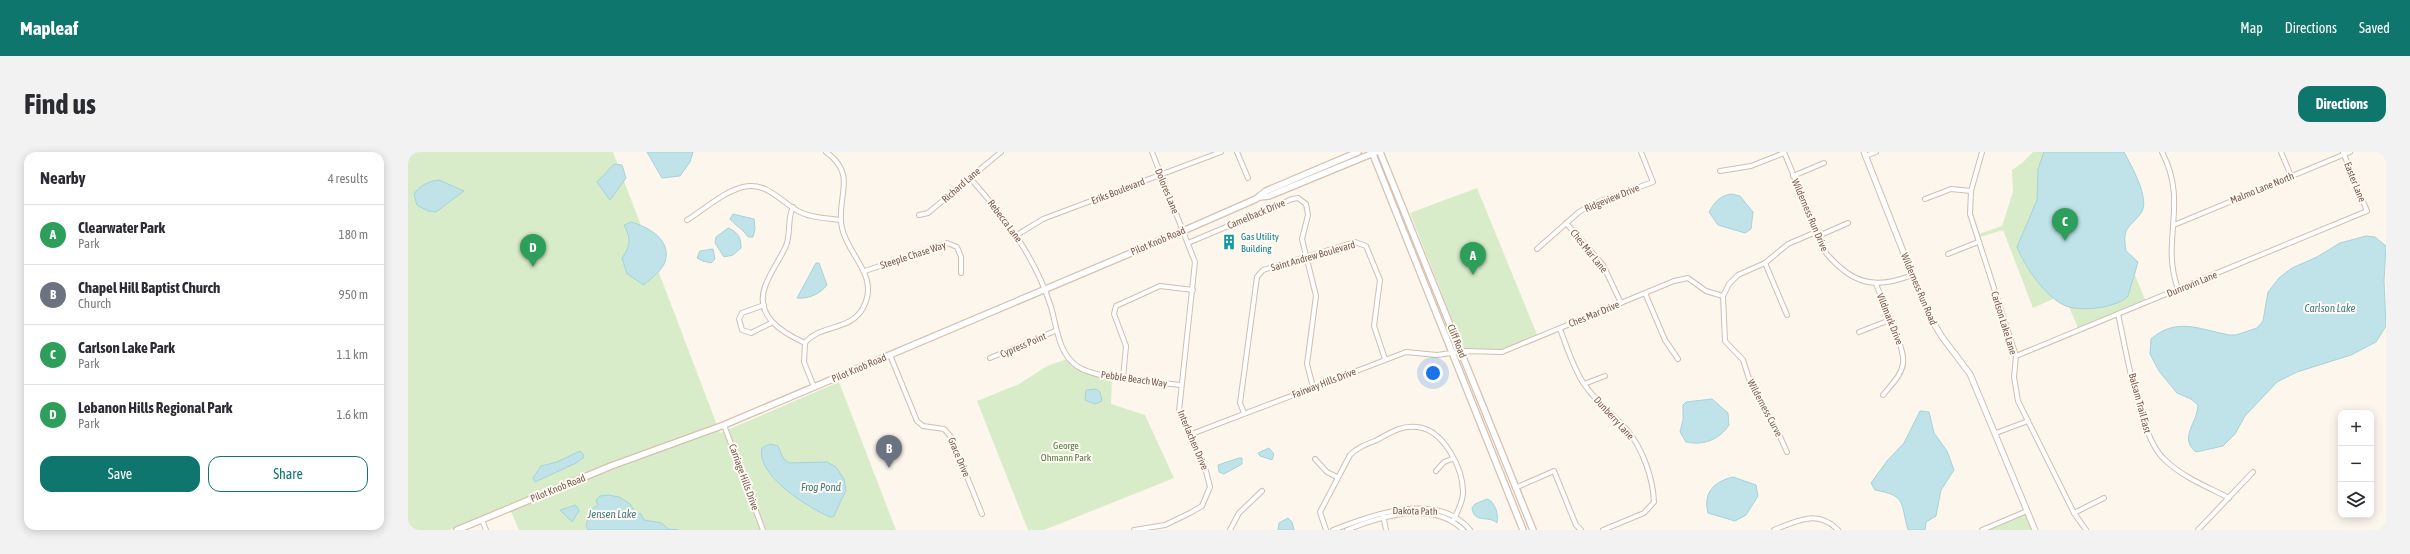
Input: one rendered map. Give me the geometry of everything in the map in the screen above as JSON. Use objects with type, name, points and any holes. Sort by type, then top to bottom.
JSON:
[{"type":"main road","name":"Pilot Knob Road","points":[[457,530],[610,466],[724,425],[1044,290],[1258,197],[1266,191],[1358,152]]},
{"type":"main road","name":"Cliff Road","points":[[1380,152],[1533,530]]},
{"type":"main road","name":"Pilot Knob Road","points":[[1258,197],[1268,196],[1373,153]]},
{"type":"main road","name":"Cliff Road","points":[[1373,153],[1523,530]]},
{"type":"street","points":[[814,387],[804,362],[805,343],[817,332],[836,328],[856,318],[864,307],[868,295],[865,271],[847,244],[840,220],[845,180],[841,168],[834,157],[826,152]]},
{"type":"street","name":"Richard Lane","points":[[920,215],[928,213],[1001,152]]},
{"type":"street","name":"Dolores Lane","points":[[1152,152],[1183,230]]},
{"type":"street","name":"Eriks Boulevard","points":[[1017,234],[1043,219],[1221,152]]},
{"type":"street","points":[[1237,152],[1248,178]]},
{"type":"street","name":"Ridgeview Drive","points":[[1537,249],[1566,223],[1593,204],[1654,182],[1641,152]]},
{"type":"street","points":[[1720,171],[1751,166],[1784,152]]},
{"type":"street","name":"Wilderness Run Drive","points":[[1784,152],[1816,232],[1826,253],[1836,265],[1859,279],[1876,284],[1892,283],[1912,275]]},
{"type":"street","points":[[1864,154],[1876,152]]},
{"type":"street","name":"Carlson Lake Lane","points":[[1982,152],[1971,191],[1970,214],[2016,356],[2015,389],[2028,421],[2074,513],[2086,530]]},
{"type":"street","points":[[2162,152],[2169,165],[2174,182],[2176,200],[2171,262],[2178,289]]},
{"type":"street","points":[[2281,152],[2291,176]]},
{"type":"street","name":"Malmo Lane North","points":[[2174,225],[2344,153],[2350,152]]},
{"type":"street","name":"Easter Lane","points":[[2344,153],[2367,211]]},
{"type":"street","name":"Wilderness Run Road","points":[[1864,154],[1931,320],[1970,374],[2035,530]]},
{"type":"street","points":[[1794,176],[1824,163]]},
{"type":"street","name":"Rebecca Lane","points":[[970,177],[1017,234],[1044,290]]},
{"type":"street","points":[[688,220],[723,196],[744,186],[766,188],[793,207],[807,214],[840,220]]},
{"type":"street","points":[[1925,199],[1951,189],[1971,191]]},
{"type":"street","name":"Camelback Drive","points":[[1188,243],[1298,198],[1308,207],[1302,239],[1305,257],[1316,296],[1307,364],[1313,387]]},
{"type":"street","points":[[793,207],[789,215],[789,237],[765,284],[764,305],[771,323],[786,334],[805,343]]},
{"type":"street","name":"Dunrovin Lane","points":[[2016,356],[2367,211]]},
{"type":"street","name":"Ches Mar Lane","points":[[1566,223],[1603,264],[1621,303]]},
{"type":"street","points":[[1723,296],[1729,284],[1738,275],[1765,263],[1788,244],[1816,232],[1823,234],[1848,223]]},
{"type":"street","name":"Interlachen Drive","points":[[1134,530],[1156,528],[1177,520],[1202,506],[1207,497],[1209,479],[1179,411],[1196,262],[1183,230]]},
{"type":"street","name":"Steeple Chase Way","points":[[865,271],[947,242],[958,247],[961,257],[961,273]]},
{"type":"street","name":"Saint Andrew Boulevard","points":[[1244,413],[1240,403],[1257,277],[1263,270],[1355,242],[1366,246],[1380,280],[1374,326],[1385,359]]},
{"type":"street","points":[[1948,254],[1978,242]]},
{"type":"street","points":[[1765,263],[1787,315]]},
{"type":"street","name":"Ches Mar Drive","points":[[1461,352],[1502,352],[1645,293],[1688,278],[1706,291],[1723,296]]},
{"type":"street","name":"Vildmark Drive","points":[[1876,284],[1903,350],[1904,362],[1900,375],[1883,394]]},
{"type":"street","points":[[1123,378],[1126,346],[1114,314],[1116,306],[1160,286],[1193,290]]},
{"type":"street","name":"Pebble Beach Way","points":[[1044,290],[1051,307],[1055,331],[1066,354],[1078,367],[1093,373],[1181,385]]},
{"type":"street","points":[[1645,293],[1665,340],[1678,359]]},
{"type":"street","name":"Wilderness Curve","points":[[1723,296],[1725,341],[1742,360],[1752,388],[1777,430],[1787,452]]},
{"type":"street","points":[[764,305],[742,313],[739,324],[742,330],[751,333],[771,323]]},
{"type":"street","name":"Balsam Trail East","points":[[2118,314],[2144,425],[2152,444],[2162,458],[2174,469],[2229,498]]},
{"type":"street","points":[[1859,332],[1890,320]]},
{"type":"street","name":"Dunberry Lane","points":[[1560,328],[1584,384],[1628,431],[1639,447],[1646,464],[1654,496],[1654,502],[1644,513],[1603,530]]},
{"type":"street","name":"Cypress Point","points":[[990,358],[1055,331]]},
{"type":"street","name":"Fairway Hills Drive","points":[[1189,435],[1406,352],[1437,355],[1461,352]]},
{"type":"street","name":"Grace Drive","points":[[890,355],[917,421],[923,426],[944,429],[951,437],[982,514]]},
{"type":"street","points":[[1584,384],[1605,376]]},
{"type":"street","points":[[1996,434],[2028,421]]},
{"type":"street","name":"Carriage Hills Drive","points":[[724,425],[763,530]]},
{"type":"street","points":[[1326,530],[1320,512],[1334,488],[1337,477],[1356,449],[1400,428],[1416,427],[1436,434],[1445,443],[1458,471],[1463,490],[1462,499],[1453,521]]},
{"type":"street","points":[[1315,459],[1327,472],[1337,477]]},
{"type":"street","points":[[1436,471],[1444,462],[1452,459]]},
{"type":"street","points":[[1515,488],[1554,471],[1576,525],[1581,530]]},
{"type":"street","points":[[2198,530],[2253,472]]},
{"type":"street","points":[[1230,530],[1239,513],[1262,491]]},
{"type":"street","points":[[2074,513],[2104,498]]},
{"type":"street","name":"Dakota Path","points":[[1347,530],[1393,510],[1433,510],[1455,516],[1470,530]]},
{"type":"street","points":[[1982,530],[2027,511]]},
{"type":"street","points":[[1383,514],[1386,530]]},
{"type":"street","name":"Dakota Path","points":[[1333,530],[1383,514],[1432,515],[1453,521],[1463,530]]},
{"type":"street","points":[[1774,530],[1801,519],[1812,517],[1832,524],[1838,530]]},
{"type":"street","points":[[482,520],[486,530]]},
{"type":"green space","points":[[408,152],[613,152],[720,433],[839,382],[896,530],[519,530],[510,509],[507,506],[449,530],[408,530]]},
{"type":"green space","points":[[2033,152],[2124,152],[2139,182],[2144,200],[2141,213],[2126,232],[2125,243],[2126,251],[2138,262],[2135,275],[2146,302],[2079,330],[2069,307],[2055,298],[2033,308],[2003,230],[1977,238],[1976,235],[2002,226],[2013,192],[2012,170]]},
{"type":"green space","points":[[1477,188],[1538,337],[1502,352],[1466,351],[1461,342],[1410,213]]},
{"type":"green space","name":"George Ohmann Park","points":[[1070,358],[1081,369],[1112,377],[1111,404],[1145,415],[1174,478],[1044,530],[1028,530],[977,401],[1019,384],[1047,366]]},
{"type":"green space","points":[[2027,511],[2035,530],[1982,530]]},
{"type":"water","points":[[647,152],[693,152],[690,162],[680,176],[662,178]]},
{"type":"water","points":[[2044,152],[2124,152],[2131,165],[2139,182],[2144,200],[2141,213],[2126,232],[2126,251],[2138,262],[2128,296],[2120,302],[2094,308],[2080,309],[2066,306],[2058,302],[2044,289],[2025,264],[2017,247],[2037,200],[2038,169]]},
{"type":"water","points":[[614,164],[622,165],[626,178],[610,200],[597,182]]},
{"type":"water","points":[[439,180],[464,191],[436,212],[428,211],[417,205],[414,194],[416,191],[425,184]]},
{"type":"water","points":[[1731,194],[1740,196],[1753,212],[1751,229],[1745,233],[1718,225],[1709,212],[1718,200],[1723,196]]},
{"type":"water","points":[[733,214],[754,219],[755,229],[753,237],[748,237],[730,219]]},
{"type":"water","points":[[631,222],[652,231],[662,241],[665,247],[665,262],[659,272],[644,285],[627,274],[622,258],[629,242],[628,234],[624,225]]},
{"type":"water","points":[[728,228],[738,235],[741,248],[733,255],[724,257],[715,243],[716,237]]},
{"type":"water","name":"Carlson Lake","points":[[2366,236],[2375,237],[2386,246],[2384,281],[2386,326],[2376,342],[2351,355],[2297,372],[2277,382],[2245,416],[2235,434],[2223,446],[2196,452],[2191,447],[2189,435],[2198,405],[2191,399],[2177,393],[2159,371],[2150,354],[2151,339],[2160,332],[2179,326],[2188,326],[2229,335],[2236,335],[2257,328],[2263,321],[2268,292],[2279,278],[2292,268],[2317,257],[2340,243]]},
{"type":"water","points":[[713,249],[715,259],[711,263],[697,258],[700,251]]},
{"type":"water","points":[[816,263],[819,263],[827,285],[814,295],[806,298],[797,298]]},
{"type":"water","points":[[1096,389],[1100,392],[1102,401],[1095,404],[1085,400],[1086,390]]},
{"type":"water","points":[[1712,399],[1728,413],[1729,425],[1721,434],[1711,440],[1699,443],[1686,442],[1680,432],[1683,420],[1683,405],[1686,402]]},
{"type":"water","points":[[1920,411],[1929,412],[1934,433],[1947,451],[1954,470],[1941,490],[1936,516],[1926,522],[1925,530],[1908,530],[1902,507],[1897,498],[1885,492],[1875,490],[1871,483],[1887,461],[1904,443]]},
{"type":"water","name":"Frog Pond","points":[[770,444],[778,446],[783,458],[789,463],[827,462],[836,467],[844,479],[846,490],[834,516],[830,517],[821,513],[797,498],[775,479],[767,469],[762,458],[762,448]]},
{"type":"water","points":[[1269,448],[1274,454],[1272,460],[1260,456],[1258,453]]},
{"type":"water","points":[[580,451],[584,457],[576,463],[535,482],[533,478],[541,466],[557,462]]},
{"type":"water","points":[[1242,458],[1242,464],[1224,474],[1219,472],[1218,465]]},
{"type":"water","points":[[1733,477],[1756,485],[1758,496],[1746,515],[1735,521],[1708,513],[1707,506],[1708,494],[1711,489],[1720,482]]},
{"type":"water","name":"Jensen Lake","points":[[608,495],[619,497],[630,504],[636,513],[641,514],[644,520],[662,523],[668,529],[678,530],[588,530],[586,526],[590,510],[598,505],[596,500],[600,496]]},
{"type":"water","points":[[1487,499],[1492,502],[1496,509],[1497,523],[1479,518],[1473,513],[1472,508],[1475,504]]},
{"type":"water","points":[[576,505],[579,511],[572,522],[560,510]]},
{"type":"water","points":[[1288,518],[1292,522],[1294,530],[1278,530],[1279,523]]},
{"type":"place","name":"Carlson Lake Park","points":[[2065,241]]},
{"type":"place","name":"Gas Utility Building","points":[[1229,242]]},
{"type":"place","name":"Lebanon Hills Regional Park","points":[[533,267]]},
{"type":"place","name":"Clearwater Park","points":[[1473,275]]},
{"type":"place","name":"Chapel Hill Baptist Church","points":[[889,468]]}]
